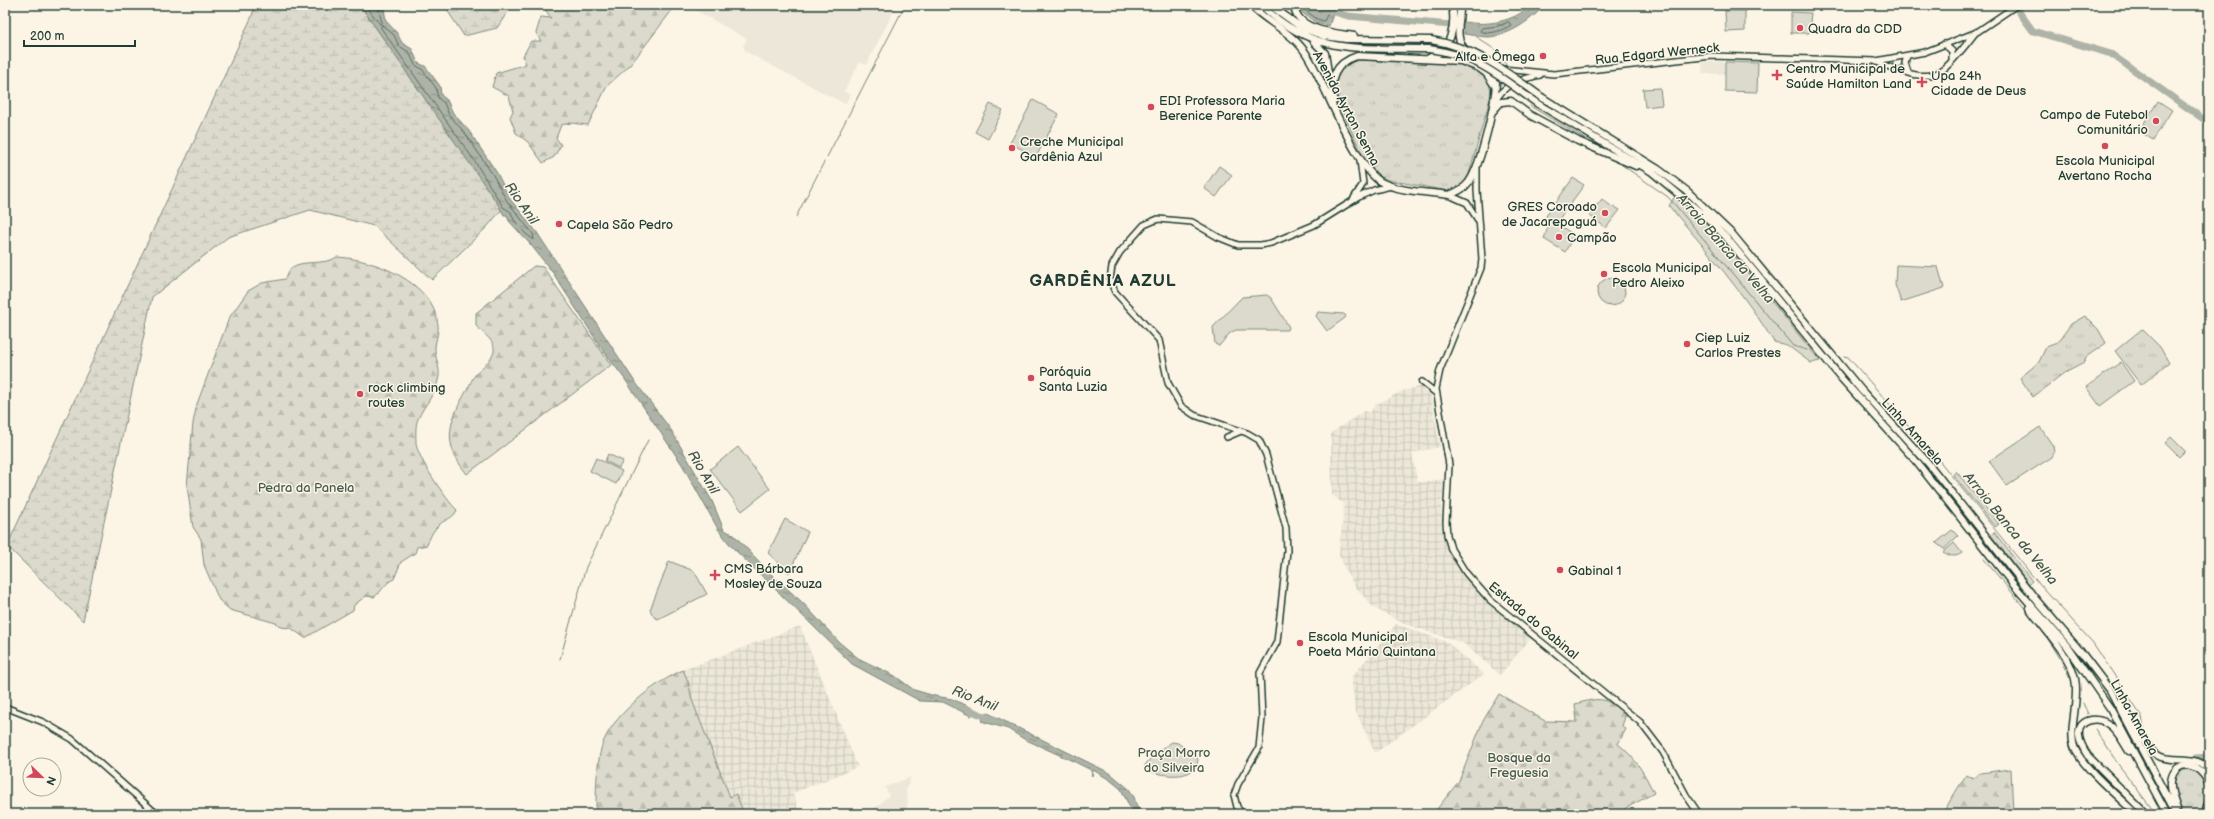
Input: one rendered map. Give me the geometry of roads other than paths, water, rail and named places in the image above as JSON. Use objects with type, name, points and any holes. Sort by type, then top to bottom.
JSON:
[{"type":"highway","name":"Avenida Ayrton Senna","points":[[1250,5],[1301,47],[1314,66],[1360,160],[1374,178],[1391,186],[1448,195]]},
{"type":"highway","name":"Avenida Ayrton Senna","points":[[1261,5],[1285,24],[1308,38],[1336,46],[1439,50],[1471,58],[1557,116],[1593,133]]},
{"type":"highway","name":"Avenida Ayrton Senna","points":[[1270,5],[1302,28],[1312,33],[1333,38],[1381,38],[1443,42],[1473,52],[1593,133]]},
{"type":"highway","points":[[1294,5],[1298,17],[1309,25],[1326,32],[1381,38]]},
{"type":"highway","points":[[1423,59],[1442,52],[1449,42],[1452,5]]},
{"type":"highway","name":"Rua Edgard Werneck","points":[[1460,5],[1459,34],[1462,46],[1489,64]]},
{"type":"highway","points":[[1308,38],[1325,53],[1332,95],[1337,113]]},
{"type":"highway","points":[[1332,95],[1334,73],[1338,67],[1350,58],[1357,56],[1470,63],[1486,73],[1496,86]]},
{"type":"highway","points":[[1489,64],[1495,72],[1496,86]]},
{"type":"highway","name":"Estrada do Gabinal","points":[[1478,160],[1492,111],[1496,86]]},
{"type":"highway","points":[[1492,111],[1501,102],[1511,101],[1530,115],[1578,142],[1652,172]]},
{"type":"highway","name":"Linha Amarela","points":[[1593,133],[1652,172],[1706,217],[1730,242],[1842,379],[1915,460],[2012,583],[2067,646],[2088,674],[2110,708],[2167,814]]},
{"type":"highway","name":"Linha Amarela","points":[[1593,133],[1640,156],[1673,180],[1717,218],[1733,235],[1862,391],[1928,463],[2110,690],[2177,814]]},
{"type":"highway","points":[[1448,195],[1457,192],[1468,183],[1478,160]]},
{"type":"highway","points":[[2012,583],[2059,649],[2075,679],[2077,692],[2073,736],[2074,748],[2088,766],[2136,814]]},
{"type":"highway","points":[[2110,690],[2155,753],[2171,759],[2196,761],[2203,764],[2209,771]]},
{"type":"highway","points":[[2145,774],[2118,732],[2109,724],[2097,720],[2084,722],[2079,735],[2082,747],[2088,756],[2146,814]]},
{"type":"highway","points":[[2177,814],[2171,785],[2176,771],[2185,766],[2198,768],[2205,775],[2209,786]]},
{"type":"highway","points":[[2206,814],[2209,799]]},
{"type":"main road","points":[[1876,61],[1908,72],[1932,75],[1943,70],[1977,32],[2015,6]]},
{"type":"main road","points":[[1876,61],[1926,52],[1977,32]]},
{"type":"main road","points":[[1944,44],[1952,51],[1952,59]]},
{"type":"main road","name":"Rua Edgard Werneck","points":[[1489,64],[1513,72],[1545,74],[1712,56],[1876,61]]},
{"type":"main road","points":[[1907,56],[1905,63],[1908,72]]},
{"type":"main road","name":"Estrada do Gabinal","points":[[1492,111],[1497,98],[1504,89],[1524,79],[1545,74]]},
{"type":"main road","points":[[1350,202],[1358,194],[1363,184],[1360,160]]},
{"type":"main road","name":"Estrada do Gabinal","points":[[1478,160],[1476,179],[1482,259],[1481,268],[1440,370],[1436,393],[1450,465],[1447,535],[1456,559],[1490,600],[1640,722],[1663,752],[1686,795],[1699,814]]},
{"type":"main road","points":[[1242,814],[1234,801],[1235,789],[1259,748],[1262,718],[1260,673],[1277,642],[1288,539],[1266,455],[1259,440],[1242,431],[1186,411],[1176,399],[1168,383],[1159,340],[1115,292],[1110,280],[1112,266],[1120,252],[1136,233],[1144,225],[1158,219],[1192,222],[1218,237],[1238,245],[1261,245],[1271,243],[1314,225],[1350,202],[1374,190],[1391,186]]},
{"type":"main road","name":"Estrada do Gabinal","points":[[1448,195],[1467,203],[1479,223]]},
{"type":"main road","points":[[1422,382],[1436,393]]},
{"type":"main road","points":[[1227,437],[1242,431]]},
{"type":"main road","points":[[5,706],[44,722],[72,739],[156,813],[161,814]]},
{"type":"water","points":[[360,5],[379,5],[384,8],[386,21],[397,33],[402,43],[412,49],[418,63],[425,66],[440,86],[441,95],[447,100],[453,113],[469,131],[497,173],[510,199],[536,231],[633,379],[671,430],[712,501],[724,530],[733,534],[771,574],[803,603],[839,642],[858,658],[895,676],[914,690],[952,699],[977,710],[971,716],[943,702],[920,701],[852,664],[731,546],[718,529],[683,466],[624,378],[602,349],[553,273],[531,245],[509,221],[507,215],[504,215]]},
{"type":"water","points":[[1292,5],[1336,5],[1329,26],[1316,23]]},
{"type":"water","points":[[1531,5],[1545,5],[1527,21],[1513,30],[1497,36],[1489,37],[1464,34],[1465,22],[1491,23],[1508,19],[1524,11]]},
{"type":"water","points":[[988,713],[1110,773],[1129,789],[1134,797],[1137,807],[1143,814],[1133,814],[1121,789],[1110,780],[1093,770],[1092,776],[1091,770],[1075,762],[1024,739],[1008,729],[981,721]]},
{"type":"waterway","points":[[827,157],[905,5]]},
{"type":"waterway","points":[[1311,5],[1348,16],[1474,27]]},
{"type":"waterway","points":[[2014,5],[2033,31],[2111,54],[2209,123]]},
{"type":"waterway","name":"Arroio Banca da Velha","points":[[1475,35],[1497,51],[1501,55],[1506,65]]},
{"type":"waterway","name":"Arroio Banca da Velha","points":[[1530,106],[1587,140]]},
{"type":"waterway","points":[[796,217],[824,162]]},
{"type":"waterway","name":"Arroio Banca da Velha","points":[[1622,165],[1668,197],[1793,346],[1807,350]]},
{"type":"waterway","name":"Arroio Banca da Velha","points":[[1844,356],[1848,357],[1938,459],[2039,584],[2093,643],[2142,717],[2144,728]]},
{"type":"waterway","points":[[560,659],[586,567],[648,440]]},
{"type":"waterway","points":[[1984,559],[2019,601],[2053,646],[2070,678]]},
{"type":"waterway","points":[[2083,703],[2088,714]]},
{"type":"waterway","name":"Rio Anil","points":[[967,709],[994,720]]},
{"type":"waterway","points":[[2095,729],[2118,764],[2156,814]]},
{"type":"waterway","name":"Arroio Banca da Velha","points":[[2196,758],[2209,757]]},
{"type":"place","name":"Quadra da CDD","points":[[1800,28]]},
{"type":"place","name":"Alfa e Ômega","points":[[1543,56]]},
{"type":"place","name":"Centro Municipal de Saúde Hamilton Land","points":[[1777,75]]},
{"type":"place","name":"Upa 24h Cidade de Deus","points":[[1922,82]]},
{"type":"place","name":"EDI Professora Maria Berenice Parente","points":[[1151,107]]},
{"type":"place","name":"Campo de Futebol Comunitário","points":[[2156,121]]},
{"type":"place","name":"Escola Municipal Avertano Rocha","points":[[2105,146]]},
{"type":"place","name":"Creche Municipal Gardênia Azul","points":[[1012,148]]},
{"type":"place","name":"GRES Coroado de Jacarepaguá","points":[[1605,213]]},
{"type":"place","name":"Capela São Pedro","points":[[559,224]]},
{"type":"place","name":"Campão","points":[[1559,237]]},
{"type":"place","name":"Escola Municipal Pedro Aleixo","points":[[1604,274]]},
{"type":"place","name":"Ciep Luiz Carlos Prestes","points":[[1687,344]]},
{"type":"place","name":"Paróquia Santa Luzia","points":[[1031,378]]},
{"type":"place","name":"rock climbing routes","points":[[360,394]]},
{"type":"place","name":"Gabinal 1","points":[[1560,570]]},
{"type":"place","name":"CMS Bárbara Mosley de Souza","points":[[715,575]]},
{"type":"place","name":"Escola Municipal Poeta Mário Quintana","points":[[1300,643]]},
{"type":"district","name":"GARDÊNIA AZUL","points":[[1103,280]]},
{"type":"park label","name":"Pedra da Panela","points":[[306,487]]},
{"type":"park label","name":"Praça Morro do Silveira","points":[[1174,760]]},
{"type":"park label","name":"Bosque da Freguesia","points":[[1519,764]]}]
